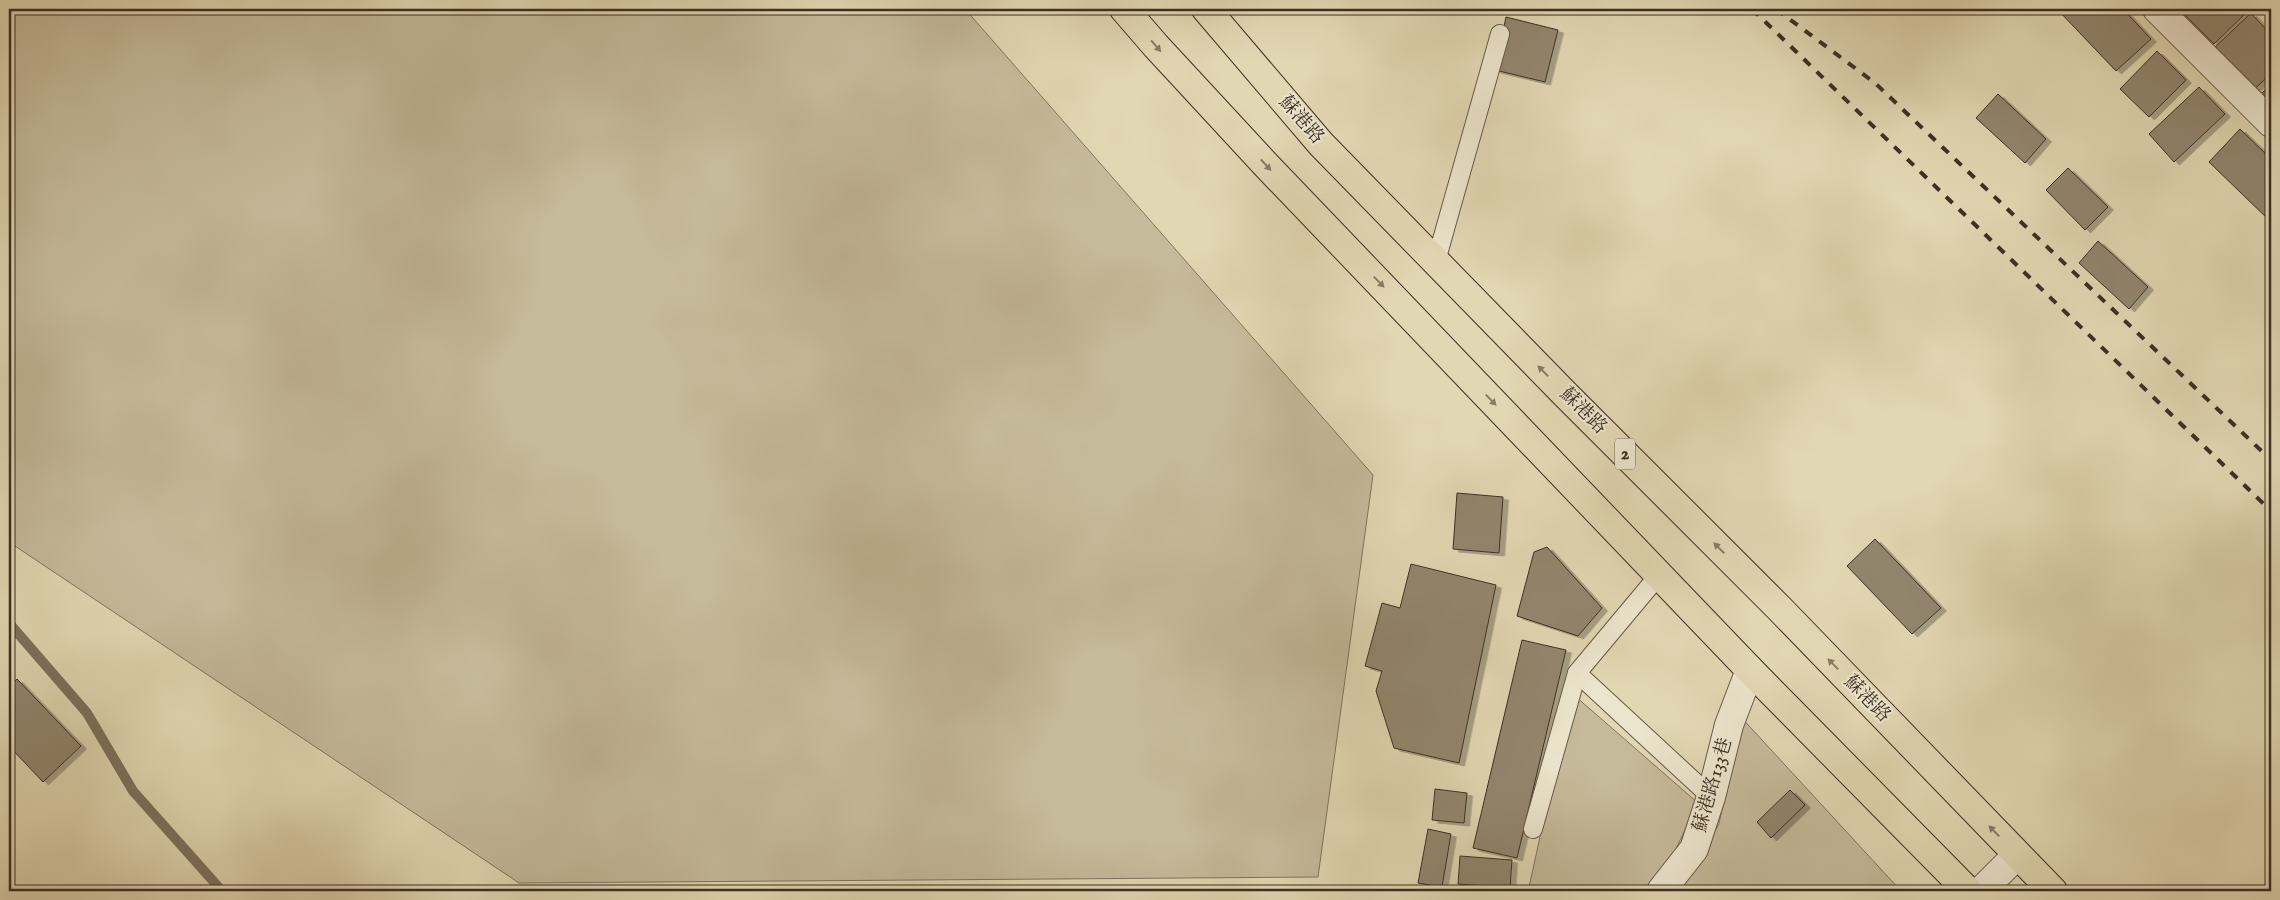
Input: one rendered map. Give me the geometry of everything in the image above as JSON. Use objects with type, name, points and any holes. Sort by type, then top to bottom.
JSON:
[{"type":"main road","points":[[1124,9],[1267,166],[1750,670],[1968,891]]},
{"type":"main road","name":"蘇港路","points":[[1206,9],[1321,144],[1780,609],[2053,891]]},
{"type":"street","points":[[2157,9],[2271,123]]},
{"type":"street","name":"蘇港路133巷","points":[[1661,891],[1694,849],[1711,797],[1729,725],[1750,670]]},
{"type":"street","points":[[1981,891],[2017,855]]},
{"type":"lane","points":[[1436,261],[1500,34]]},
{"type":"lane","points":[[1533,829],[1577,673],[1659,574]]},
{"type":"lane","points":[[1577,673],[1711,797]]},
{"type":"shaded area","points":[[9,9],[965,9],[1373,475],[1318,877],[519,883],[9,542]]},
{"type":"shaded area","points":[[1575,696],[1698,803],[1660,882],[1653,891],[1534,891],[1529,887],[1551,787]]},
{"type":"shaded area","points":[[1739,715],[1901,891],[1680,891],[1719,824]]},
{"type":"building","points":[[2057,9],[2123,9],[2151,39],[2116,71]]},
{"type":"building","points":[[2179,9],[2250,9],[2214,44]]},
{"type":"building","points":[[2251,13],[2271,35],[2271,74],[2252,91],[2213,49]]},
{"type":"building","points":[[1506,17],[1558,30],[1545,82],[1495,70]]},
{"type":"building","points":[[2157,51],[2186,80],[2149,117],[2120,89]]},
{"type":"building","points":[[2271,84],[2271,107],[2260,95]]},
{"type":"building","points":[[2199,87],[2225,114],[2174,162],[2149,134]]},
{"type":"building","points":[[1998,94],[2046,139],[2025,163],[1976,118]]},
{"type":"building","points":[[2240,129],[2271,159],[2271,222],[2209,162]]},
{"type":"building","points":[[2068,168],[2108,207],[2085,230],[2046,190]]},
{"type":"building","points":[[2098,241],[2148,287],[2129,309],[2079,263]]},
{"type":"building","points":[[1457,493],[1503,497],[1499,553],[1453,549]]},
{"type":"building","points":[[1875,539],[1941,608],[1912,634],[1847,566]]},
{"type":"building","points":[[1547,547],[1602,608],[1578,636],[1517,616],[1534,552]]},
{"type":"building","points":[[1411,564],[1496,585],[1459,763],[1394,748],[1376,691],[1382,671],[1365,666],[1382,603],[1400,608]]},
{"type":"building","points":[[1522,640],[1566,650],[1517,858],[1473,848]]},
{"type":"building","points":[[17,679],[81,746],[43,782],[9,746],[9,686]]},
{"type":"building","points":[[1435,789],[1467,793],[1464,823],[1432,820]]},
{"type":"building","points":[[1790,790],[1805,805],[1771,838],[1757,822]]},
{"type":"building","points":[[1428,829],[1451,834],[1442,887],[1418,883]]},
{"type":"building","points":[[1460,856],[1512,860],[1510,888],[1458,884]]},
{"type":"building","points":[[1451,889],[1516,890],[1516,891],[1451,891]]},
{"type":"waterway","points":[[9,623],[87,713],[133,791],[222,891]]},
{"type":"railway","points":[[1752,9],[2271,511]]},
{"type":"railway","points":[[1776,9],[1875,83],[2271,460]]}]
